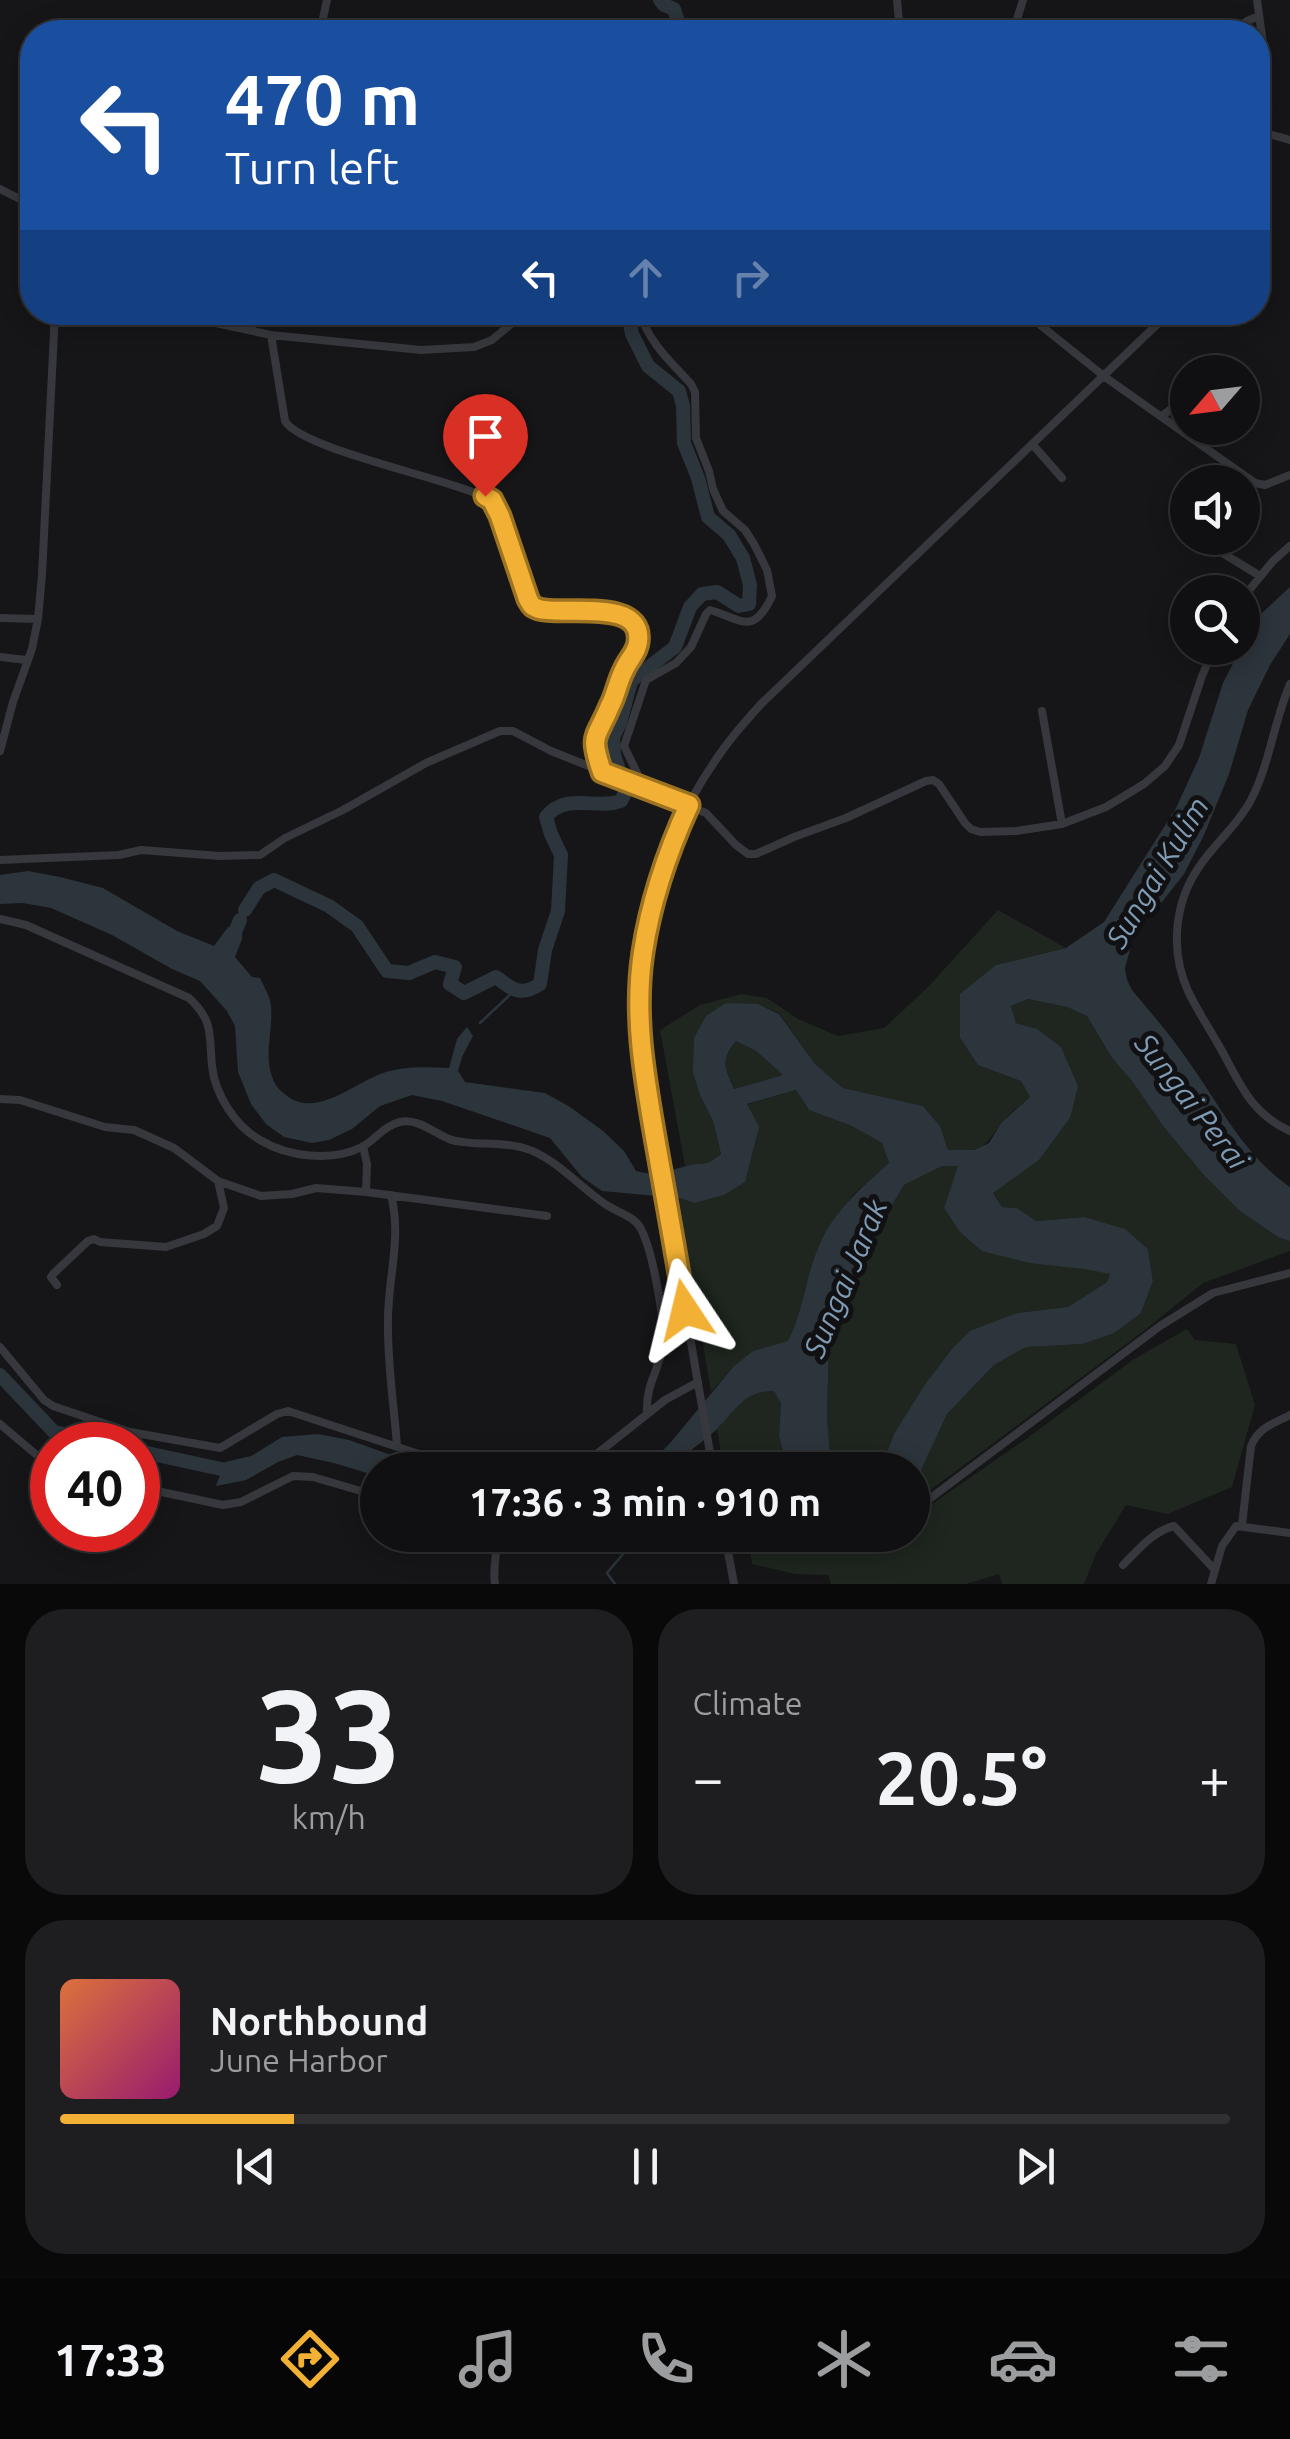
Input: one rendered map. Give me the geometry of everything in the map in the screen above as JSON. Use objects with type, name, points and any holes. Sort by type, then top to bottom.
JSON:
[{"type":"street","points":[[1258,1],[1259,20]]},
{"type":"street","points":[[1252,20],[1259,16]]},
{"type":"street","points":[[0,751],[38,619],[54,325]]},
{"type":"street","points":[[226,325],[271,335],[421,350],[474,348],[492,340],[510,325]]},
{"type":"street","points":[[251,330],[252,325]]},
{"type":"street","points":[[638,787],[640,777],[624,746],[646,680],[676,663],[691,647],[710,610],[745,623],[759,616],[772,596],[767,570],[754,544],[745,530],[723,511],[713,489],[696,438],[692,384],[657,350],[644,325]]},
{"type":"street","points":[[1040,325],[1255,483],[1265,485],[1290,475]]},
{"type":"street","points":[[711,1452],[642,1059],[642,954],[666,855],[689,805],[729,741],[761,704],[1157,325]]},
{"type":"street","points":[[271,335],[285,421],[290,430],[342,452],[492,500],[532,606],[542,610],[610,612],[636,627],[637,649],[622,672],[612,703],[594,737],[606,774]]},
{"type":"street","points":[[1162,416],[1170,410]]},
{"type":"street","points":[[1033,445],[1062,478]]},
{"type":"street","points":[[1260,576],[1290,546]]},
{"type":"street","points":[[1226,555],[1258,575]]},
{"type":"street","points":[[0,618],[38,619]]},
{"type":"street","points":[[0,657],[28,660]]},
{"type":"street","points":[[0,860],[119,856],[141,850],[260,855],[426,763],[500,731],[514,730],[551,751],[706,812],[748,854],[933,780],[971,829],[1016,831],[1062,824],[1106,807],[1165,766],[1180,745],[1207,665]]},
{"type":"street","points":[[1290,684],[1253,797],[1198,868],[1185,893],[1176,941],[1188,990],[1242,1088],[1272,1123],[1290,1131]]},
{"type":"street","points":[[1042,711],[1062,824]]},
{"type":"street","points":[[0,919],[26,926],[189,998],[202,1010],[208,1024],[215,1082],[222,1099],[257,1139],[306,1156],[351,1151],[400,1122],[416,1123],[450,1139],[521,1146],[537,1152],[606,1205],[634,1220],[641,1228],[652,1265],[662,1332],[661,1355],[648,1386],[647,1414]]},
{"type":"street","points":[[0,1098],[20,1100],[105,1127],[134,1130],[164,1142],[218,1181],[261,1196],[316,1188],[546,1216]]},
{"type":"street","points":[[363,1146],[366,1192]]},
{"type":"street","points":[[57,1285],[53,1274],[88,1240],[166,1246],[204,1234],[222,1217],[218,1181]]},
{"type":"street","points":[[391,1195],[396,1243],[388,1324],[397,1446]]},
{"type":"street","points":[[930,1498],[1160,1326],[1213,1293],[1290,1273]]},
{"type":"street","points":[[0,1347],[52,1406],[130,1432],[220,1448],[288,1410],[414,1452]]},
{"type":"street","points":[[599,1452],[682,1389],[698,1384]]},
{"type":"street","points":[[1242,1524],[1255,1436],[1290,1415]]},
{"type":"street","points":[[0,1424],[30,1449]]},
{"type":"street","points":[[160,1492],[223,1505],[241,1502],[293,1476],[313,1476],[360,1490]]},
{"type":"street","points":[[1124,1565],[1146,1542],[1174,1526],[1214,1569]]},
{"type":"street","points":[[1211,1584],[1214,1569],[1236,1526],[1289,1532]]},
{"type":"street","points":[[495,1584],[496,1552]]},
{"type":"street","points":[[729,1552],[734,1584]]},
{"type":"shaded area","points":[[998,910],[1066,948],[996,965],[960,1038],[978,1065],[1021,1081],[1030,1097],[984,1145],[948,1151],[940,1126],[923,1106],[843,1088],[815,1064],[779,1013],[758,1004],[700,1095],[713,1121],[721,1155],[709,1164],[685,1166],[660,1030],[700,1005],[741,994],[767,998],[798,1019],[838,1036],[884,1028],[928,987]]},
{"type":"shaded area","points":[[1028,999],[1067,1007],[1087,1016],[1112,1058],[1203,1174],[1240,1211],[1290,1241],[1290,1251],[1203,1283],[930,1490],[929,1452],[947,1414],[994,1365],[1026,1347],[1082,1344],[1141,1313],[1153,1281],[1148,1249],[1084,1217],[1036,1221],[1017,1208],[1002,1207],[993,1192],[1039,1160],[1070,1118],[1037,1029],[1016,1023],[1011,1006]]},
{"type":"shaded area","points":[[736,1041],[756,1051],[783,1075],[734,1089],[726,1064]]},
{"type":"shaded area","points":[[796,1090],[809,1110],[852,1126],[882,1143],[889,1163],[853,1195],[820,1243],[799,1322],[788,1342],[753,1351],[711,1392],[679,1198],[695,1203],[724,1195],[746,1105]]},
{"type":"shaded area","points":[[942,1166],[959,1166],[944,1208],[1084,1269],[1110,1273],[1107,1282],[1068,1307],[1017,1313],[894,1434],[887,1452],[830,1452],[829,1348],[876,1232],[904,1185]]},
{"type":"shaded area","points":[[1187,1329],[1195,1340],[1236,1344],[1255,1405],[1232,1487],[1168,1514],[1126,1505],[1096,1554],[1084,1584],[1002,1584],[999,1574],[966,1584],[831,1584],[828,1575],[795,1574],[752,1564],[750,1552],[930,1552],[930,1505],[1134,1359]]},
{"type":"shaded area","points":[[760,1390],[775,1391],[781,1403],[779,1436],[783,1452],[721,1452],[717,1429],[741,1402]]},
{"type":"water","points":[[1290,587],[1290,634],[1248,710],[1229,774],[1204,835],[1184,874],[1136,928],[1125,968],[1132,990],[1177,1045],[1235,1130],[1259,1161],[1290,1187],[1290,1241],[1240,1211],[1203,1174],[1112,1058],[1087,1016],[1067,1007],[1028,999],[1011,1006],[1016,1023],[1037,1029],[1061,1047],[1078,1086],[1070,1118],[1039,1160],[993,1193],[1002,1207],[1017,1208],[1036,1221],[1084,1217],[1125,1229],[1148,1249],[1153,1281],[1141,1313],[1114,1333],[1082,1344],[1026,1347],[994,1365],[947,1414],[929,1452],[887,1452],[924,1386],[970,1331],[1017,1313],[1068,1307],[1107,1282],[1110,1274],[1030,1263],[982,1251],[960,1232],[944,1208],[958,1166],[942,1166],[904,1185],[876,1232],[829,1347],[830,1452],[783,1452],[779,1436],[781,1403],[774,1391],[756,1394],[742,1402],[688,1452],[661,1452],[734,1366],[753,1351],[788,1341],[825,1234],[849,1201],[889,1163],[882,1143],[852,1126],[809,1110],[796,1090],[747,1104],[759,1127],[745,1182],[724,1195],[695,1203],[602,1191],[582,1177],[550,1138],[442,1101],[412,1095],[380,1106],[352,1129],[329,1140],[312,1143],[284,1137],[266,1124],[251,1104],[238,1072],[235,1026],[200,981],[51,908],[0,904],[0,875],[28,871],[103,888],[177,931],[214,946],[228,927],[242,930],[235,957],[252,977],[260,978],[271,1004],[272,1077],[281,1091],[298,1102],[323,1101],[394,1070],[449,1068],[457,1039],[467,1027],[473,1036],[458,1071],[465,1082],[545,1093],[603,1131],[624,1151],[636,1171],[660,1173],[707,1163],[721,1154],[713,1121],[693,1072],[694,1038],[706,1016],[726,1003],[758,1004],[779,1014],[815,1064],[843,1088],[923,1106],[940,1126],[948,1150],[974,1150],[989,1143],[1002,1122],[1030,1097],[1021,1081],[978,1065],[960,1038],[960,994],[996,965],[1066,948],[1104,922],[1176,808],[1199,758],[1232,665],[1260,665],[1260,616]],"holes":[[[736,1041],[756,1051],[783,1075],[734,1089],[726,1064],[728,1054]]]},
{"type":"water","points":[[318,1434],[383,1452],[360,1452],[360,1471],[297,1455],[246,1480],[216,1486],[225,1462],[251,1456],[282,1437]]},
{"type":"waterway","points":[[660,0],[674,9],[677,20]]},
{"type":"waterway","points":[[245,910],[259,888],[274,880],[329,906],[357,926],[387,971],[409,973],[435,962],[455,967],[450,984],[464,993],[496,977],[517,990],[540,984],[545,950],[558,911],[561,855],[546,817],[571,803],[621,801],[626,791],[614,755],[613,737],[631,681],[675,647],[690,607],[702,594],[717,592],[739,606],[749,604],[750,585],[743,558],[729,535],[708,517],[684,443],[679,391],[648,366],[630,325]]},
{"type":"waterway","points":[[229,947],[240,920]]},
{"type":"waterway","points":[[480,1023],[514,991]]},
{"type":"waterway","points":[[0,1375],[45,1422]]},
{"type":"waterway","points":[[160,1456],[239,1470]]},
{"type":"waterway","points":[[615,1584],[607,1573],[624,1552]]},
{"type":"route","points":[[485,496],[492,500],[500,516],[532,606],[542,610],[610,612],[636,627],[637,649],[622,672],[612,703],[594,737],[602,772],[689,805],[666,855],[652,907],[642,954],[639,1013],[642,1059],[685,1310]]},
{"type":"water label","name":"Sungai Kulim","points":[[1157,872]]},
{"type":"water label","name":"Sungai Perai","points":[[1192,1101]]},
{"type":"water label","name":"Sungai Jarak","points":[[845,1278]]}]
